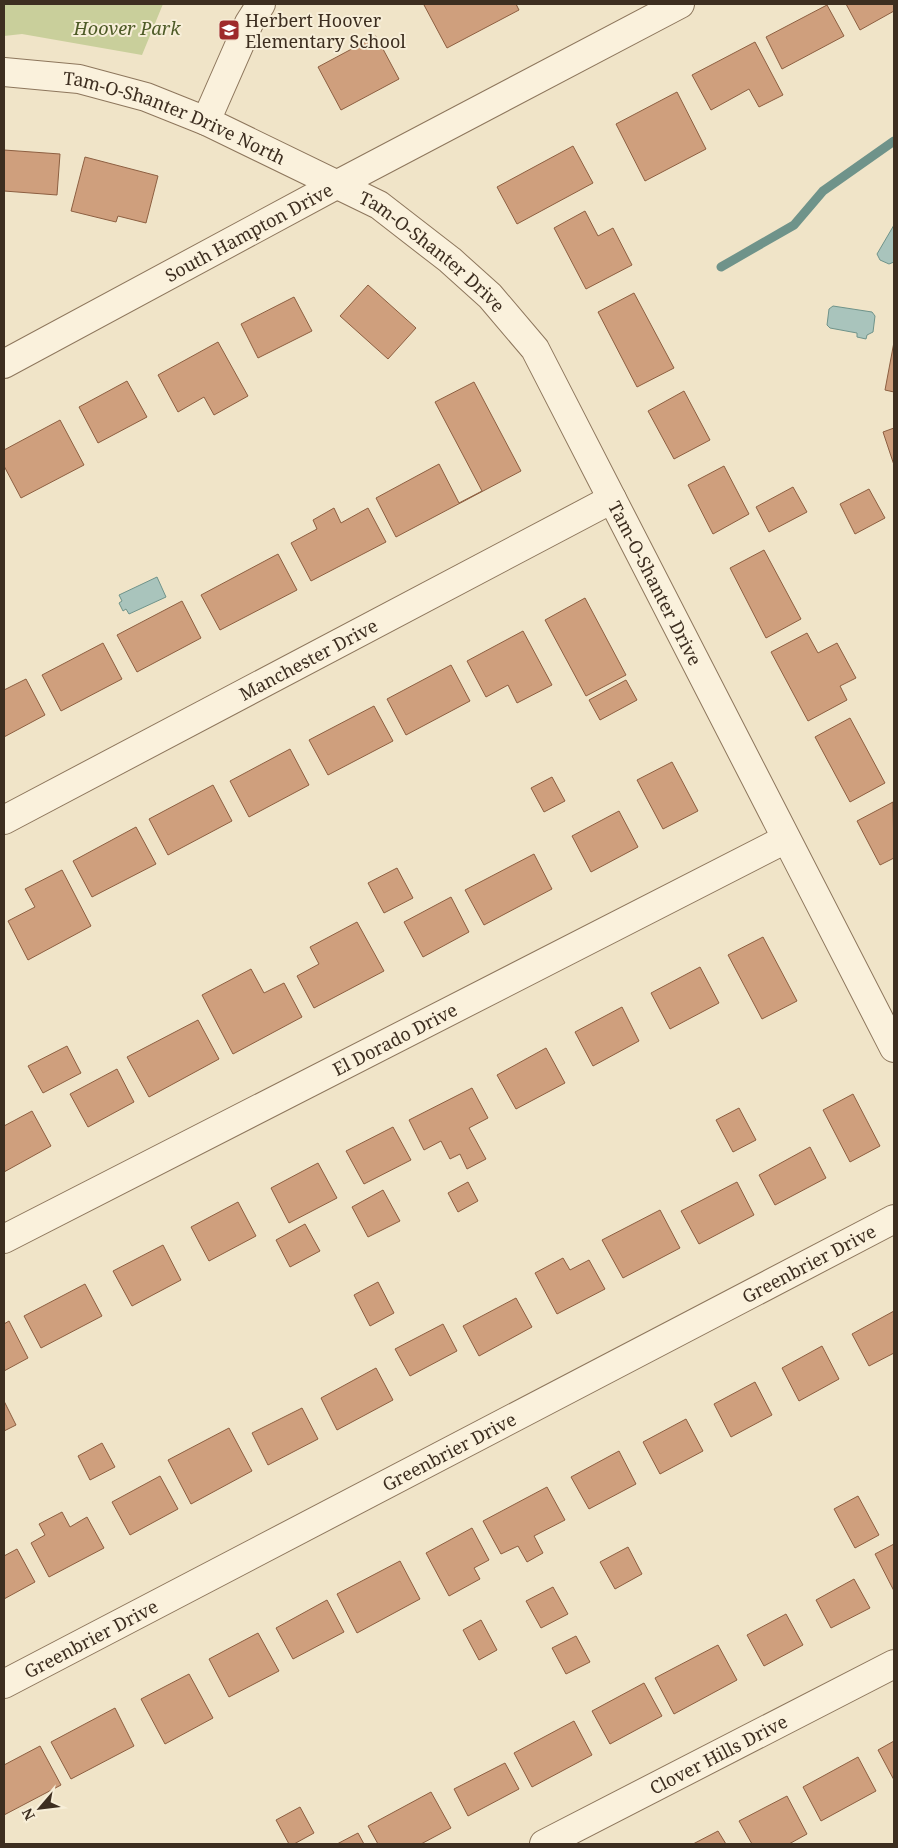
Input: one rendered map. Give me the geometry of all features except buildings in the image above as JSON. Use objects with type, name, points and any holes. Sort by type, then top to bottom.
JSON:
[{"type":"street","points":[[206,121],[249,23],[261,4]]},
{"type":"street","name":"South Hampton Drive","points":[[4,364],[338,184],[680,4]]},
{"type":"street","name":"Tam-O-Shanter Drive North","points":[[4,72],[79,79],[146,98],[206,121],[338,184]]},
{"type":"street","name":"Tam-O-Shanter Drive","points":[[338,184],[379,205],[450,260],[490,296],[534,348],[894,1048]]},
{"type":"street","name":"Manchester Drive","points":[[4,820],[612,499]]},
{"type":"street","name":"El Dorado Drive","points":[[4,1239],[786,839]]},
{"type":"street","name":"Greenbrier Drive","points":[[4,1684],[894,1219]]},
{"type":"street","name":"Clover Hills Drive","points":[[544,1844],[894,1664]]},
{"type":"green space","name":"Hoover Park","points":[[4,4],[163,4],[142,55],[22,34],[4,36]]},
{"type":"water","points":[[894,225],[894,262],[889,264],[880,260],[877,254]]},
{"type":"water","points":[[833,306],[872,312],[875,316],[873,332],[867,335],[866,339],[857,337],[857,333],[830,328],[827,325],[829,309]]},
{"type":"water","points":[[157,577],[166,597],[129,614],[126,609],[123,611],[119,603],[122,601],[119,595]]},
{"type":"waterway","points":[[721,267],[794,225],[823,191],[894,141]]},
{"type":"place","name":"Herbert Hoover Elementary School","points":[[229,30]]}]
